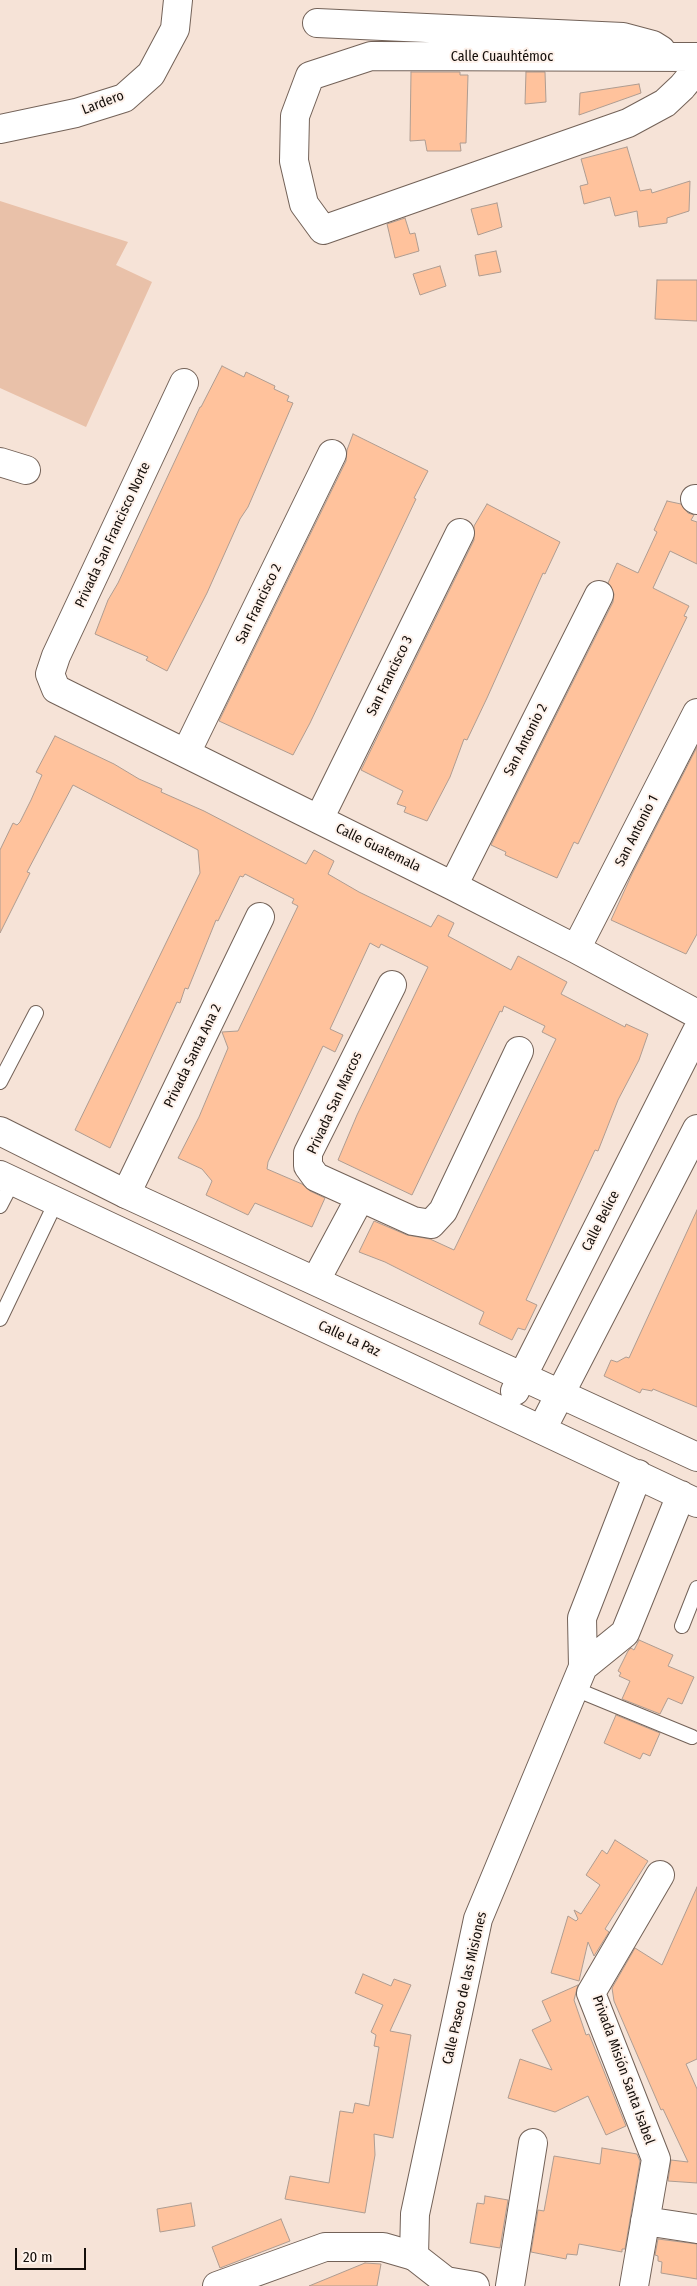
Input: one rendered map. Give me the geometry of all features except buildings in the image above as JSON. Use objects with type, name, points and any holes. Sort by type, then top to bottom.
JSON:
[{"type":"street","name":"Lardero","points":[[0,128],[76,113],[124,98],[151,74],[175,29],[178,0]]},
{"type":"street","points":[[317,23],[623,37],[653,45],[685,57]]},
{"type":"street","name":"Calle Cuauhtémoc","points":[[685,57],[370,56],[310,76],[295,116],[294,161],[304,204],[323,230],[628,123],[665,102],[682,87],[697,69]]},
{"type":"street","name":"Privada San Francisco Norte","points":[[56,689],[50,674],[56,656],[184,383]]},
{"type":"street","name":"San Francisco 2","points":[[186,753],[332,454]]},
{"type":"street","points":[[0,462],[26,470]]},
{"type":"street","name":"San Francisco 3","points":[[320,819],[460,533]]},
{"type":"street","name":"San Antonio 2","points":[[453,886],[600,596]]},
{"type":"street","name":"Calle Guatemala","points":[[56,689],[576,948],[697,1014]]},
{"type":"street","name":"San Antonio 1","points":[[576,948],[697,713]]},
{"type":"street","name":"Privada Santa Ana 2","points":[[126,1194],[260,917]]},
{"type":"street","name":"Privada San Marcos","points":[[392,985],[308,1153],[308,1166],[316,1177],[413,1221],[430,1224],[443,1211],[519,1052]]},
{"type":"street","name":"Calle Belice","points":[[505,1411],[697,1031]]},
{"type":"street","points":[[542,1429],[697,1130]]},
{"type":"street","points":[[0,1132],[126,1194],[697,1457]]},
{"type":"street","name":"Calle La Paz","points":[[6,1178],[57,1200],[231,1284],[689,1499]]},
{"type":"street","points":[[316,1280],[360,1198]]},
{"type":"street","name":"Calle Paseo de las Misiones","points":[[414,2256],[415,2214],[478,1919],[579,1678],[582,1618],[638,1474]]},
{"type":"street","name":"Calle Paseo de las Misiones","points":[[579,1678],[626,1633],[689,1499]]},
{"type":"street","name":"Privada Misión Santa Isabel","points":[[634,2286],[656,2159],[592,1993],[660,1875]]},
{"type":"street","points":[[510,2286],[533,2143]]},
{"type":"street","points":[[645,2221],[697,2230]]},
{"type":"street","points":[[217,2286],[325,2247],[382,2247],[414,2256],[446,2281],[475,2286]]},
{"type":"lane","points":[[0,1082],[36,1013]]},
{"type":"lane","points":[[0,1206],[6,1178]]},
{"type":"lane","points":[[0,1319],[57,1200]]},
{"type":"lane","points":[[682,1626],[697,1588]]},
{"type":"lane","points":[[579,1678],[692,1737]]},
{"type":"shaded area","points":[[0,201],[128,242],[116,265],[152,282],[86,427],[0,388]]}]
